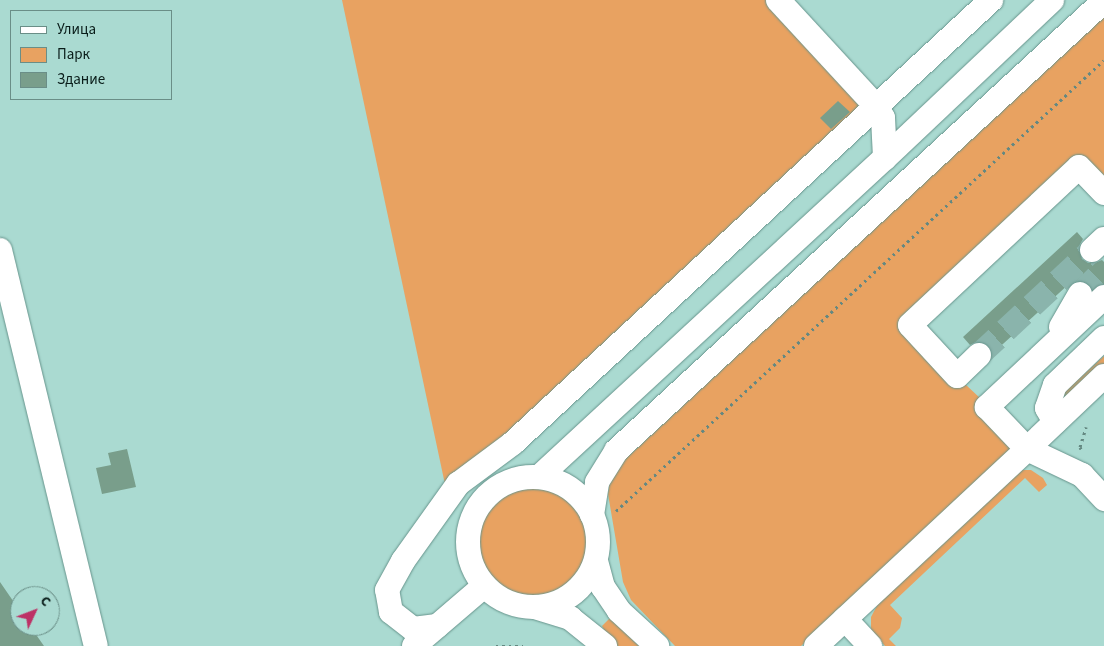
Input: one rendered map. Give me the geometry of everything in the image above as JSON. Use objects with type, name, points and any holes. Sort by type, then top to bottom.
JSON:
[{"type":"street","points":[[778,0],[875,105],[883,118],[885,158]]},
{"type":"street","points":[[437,626],[413,629],[391,612],[387,590],[403,561],[458,484],[513,443],[990,0]]},
{"type":"street","points":[[539,477],[885,158],[1052,0]]},
{"type":"street","points":[[538,608],[563,600],[577,590],[588,578],[596,561],[603,514],[597,482],[616,451],[1104,1]]},
{"type":"street","points":[[979,355],[957,376],[910,325],[1079,167],[1104,193]]},
{"type":"street","points":[[0,250],[96,646]]},
{"type":"street","points":[[1048,350],[1080,294]]},
{"type":"street","points":[[1104,297],[987,407],[1027,449],[1082,475],[1104,500]]},
{"type":"street","points":[[1054,422],[1046,408],[1055,385],[1104,338]]},
{"type":"street","points":[[816,646],[1104,376]]},
{"type":"street","points":[[603,514],[585,503],[572,490],[559,482],[539,477],[524,477],[506,483],[490,493],[476,510],[469,532],[469,554],[475,572],[484,586],[499,598],[520,606],[538,608],[570,618],[605,646]]},
{"type":"street","points":[[596,561],[603,587],[619,610],[656,646]]},
{"type":"street","points":[[414,646],[484,586]]},
{"type":"street","points":[[845,619],[870,646]]},
{"type":"path","points":[[603,514],[1104,60]]},
{"type":"path","points":[[1085,453],[1080,447],[1087,425]]},
{"type":"path","points":[[496,646],[523,646]]},
{"type":"green space","points":[[342,0],[768,0],[856,96],[862,112],[446,489]]},
{"type":"green space","points":[[1104,15],[1104,178],[1089,162],[906,336],[953,387],[965,384],[981,399],[1012,448],[1009,457],[801,646],[675,646],[631,600],[623,582],[608,494],[610,479],[620,464]]},
{"type":"green space","points":[[1104,356],[1104,365],[1060,407],[1061,395]]},
{"type":"green space","points":[[1022,470],[1031,470],[1043,478],[1047,485],[1039,492],[1025,478],[890,605],[902,618],[900,628],[889,639],[896,646],[885,646],[871,630],[871,617],[879,602]]},
{"type":"green space","points":[[533,486],[554,491],[572,503],[584,521],[589,542],[584,563],[572,581],[554,593],[533,598],[512,593],[494,581],[482,563],[477,542],[482,521],[494,503],[512,491]]},
{"type":"green space","points":[[610,618],[639,646],[618,646],[602,626]]},
{"type":"building","points":[[838,101],[850,112],[831,129],[820,118]]},
{"type":"building","points":[[1077,232],[1083,239],[1079,246],[1082,259],[1088,263],[1102,260],[1104,262],[1104,284],[1092,289],[1086,282],[1080,280],[1070,283],[992,354],[989,346],[983,342],[976,342],[970,345],[963,337]]},
{"type":"building","points":[[127,449],[136,487],[102,494],[96,468],[111,465],[108,453]]},
{"type":"building","points":[[0,582],[10,596],[10,636],[37,636],[44,646],[0,646]]},
{"type":"tunnel","points":[[979,355],[1092,250]]},
{"type":"tunnel","points":[[1080,294],[1104,270]]}]
